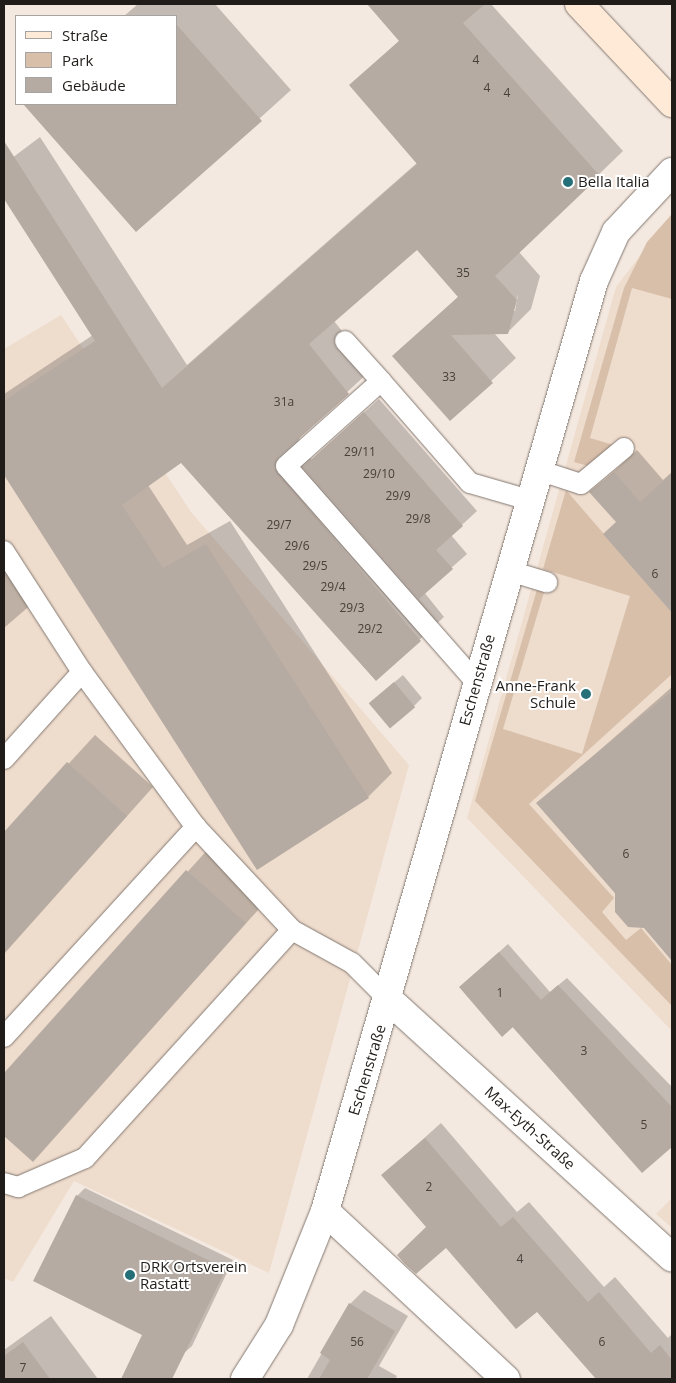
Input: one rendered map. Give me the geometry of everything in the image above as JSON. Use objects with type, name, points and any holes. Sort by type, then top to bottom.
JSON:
[{"type":"main road","points":[[578,4],[672,104]]},
{"type":"street","name":"Eschenstraße","points":[[245,1379],[279,1325],[325,1211],[388,999],[475,681],[510,571],[529,500],[594,281],[616,232],[672,172]]},
{"type":"street","name":"Max-Eyth-Straße","points":[[388,999],[672,1257]]},
{"type":"street","points":[[325,1211],[506,1379]]},
{"type":"lane","points":[[345,341],[470,483],[529,500]]},
{"type":"lane","points":[[381,381],[286,466],[475,681]]},
{"type":"lane","points":[[538,470],[581,484],[624,448]]},
{"type":"lane","points":[[4,551],[82,672],[196,827],[292,930],[352,963],[388,999]]},
{"type":"lane","points":[[510,571],[547,582]]},
{"type":"lane","points":[[4,759],[82,672]]},
{"type":"lane","points":[[4,1037],[196,827]]},
{"type":"lane","points":[[4,1182],[18,1187],[85,1158],[292,930]]},
{"type":"shaded area","name":"Anne-Frank Schule","points":[[672,214],[672,1031],[467,818],[616,287]]},
{"type":"shaded area","points":[[61,315],[191,512],[409,765],[269,1273],[74,1181],[13,1282],[4,1278],[4,349]]},
{"type":"shaded area","points":[[672,1198],[672,1228],[656,1214]]},
{"type":"green space","points":[[672,214],[672,299],[632,288],[590,438],[617,446],[592,467],[574,462],[624,288],[647,242]]},
{"type":"green space","points":[[566,490],[672,613],[672,674],[529,804],[614,898],[602,912],[626,940],[641,928],[672,965],[672,1006],[475,801],[538,586],[545,589],[503,729],[582,754],[630,596],[543,569]]},
{"type":"building","points":[[367,4],[485,4],[463,23],[600,176],[495,276],[517,300],[508,334],[451,335],[493,383],[450,421],[392,356],[458,297],[417,250],[309,344],[349,394],[278,457],[274,468],[421,641],[376,681],[181,463],[122,505],[163,568],[206,544],[369,798],[257,870],[4,475],[4,401],[95,341],[4,199],[4,141],[162,388],[417,164],[349,85],[399,41]]},
{"type":"building","points":[[178,26],[262,121],[136,232],[24,105],[178,105]]},
{"type":"building","points":[[364,412],[463,526],[436,550],[453,569],[419,599],[303,467]]},
{"type":"building","points":[[614,472],[640,502],[672,473],[672,613],[603,534],[616,522],[589,492]]},
{"type":"building","points":[[394,682],[415,707],[390,728],[369,703]]},
{"type":"building","points":[[672,691],[672,961],[644,928],[628,927],[615,912],[615,893],[536,803]]},
{"type":"building","points":[[67,762],[127,816],[4,953],[4,832]]},
{"type":"building","points":[[186,870],[246,923],[33,1162],[4,1136],[4,1073]]},
{"type":"building","points":[[499,952],[541,1000],[558,985],[672,1107],[672,1147],[642,1173],[513,1027],[502,1037],[459,987]]},
{"type":"building","points":[[425,1138],[501,1227],[513,1217],[588,1302],[599,1292],[651,1353],[660,1345],[672,1360],[672,1379],[596,1379],[537,1312],[516,1329],[446,1248],[416,1274],[404,1263],[397,1255],[426,1227],[381,1175]]},
{"type":"building","name":"DRK Ortsverein Rastatt","points":[[76,1195],[226,1269],[172,1379],[121,1379],[142,1335],[33,1281]]},
{"type":"building","points":[[349,1303],[395,1331],[367,1379],[319,1379],[330,1360],[320,1353]]},
{"type":"building","points":[[23,1342],[50,1379],[4,1379],[4,1356]]},
{"type":"place","name":"Bella Italia","points":[[568,182]]},
{"type":"place","name":"Anne-Frank Schule","points":[[586,694]]},
{"type":"place","name":"DRK Ortsverein Rastatt","points":[[130,1275]]}]
